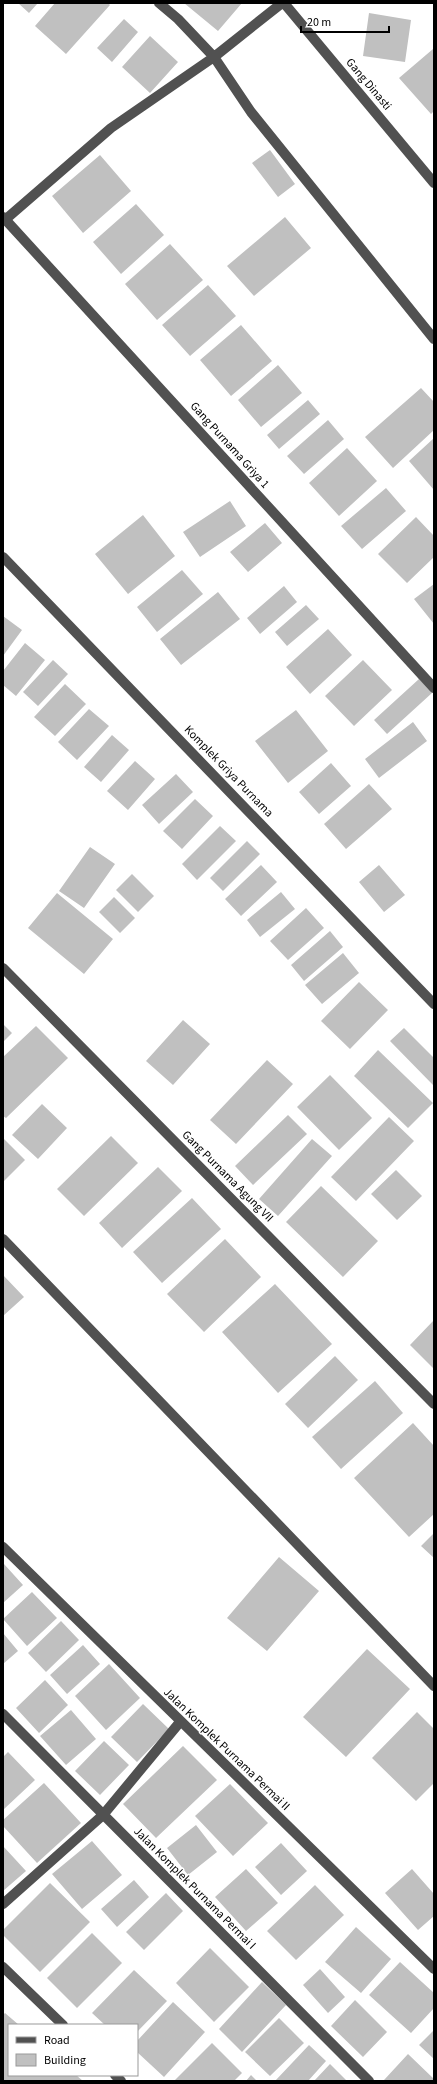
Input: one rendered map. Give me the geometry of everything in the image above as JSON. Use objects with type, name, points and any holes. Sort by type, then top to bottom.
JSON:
[{"type":"street","points":[[159,3],[178,19],[214,57],[251,112],[434,339]]},
{"type":"street","name":"Gang Dinasti","points":[[5,218],[111,128],[214,57],[283,3],[434,183]]},
{"type":"street","name":"Gang Purnama Griya 1","points":[[5,218],[434,688]]},
{"type":"street","name":"Komplek Griya Purnama","points":[[3,557],[434,1004]]},
{"type":"street","name":"Gang Purnama Agung VII","points":[[3,968],[434,1404]]},
{"type":"street","points":[[3,1239],[434,1686]]},
{"type":"street","name":"Jalan Komplek Purnama Permai II","points":[[3,1547],[180,1722],[434,1969]]},
{"type":"street","name":"Jalan Komplek Purnama Permai I","points":[[3,1714],[369,2081]]},
{"type":"street","points":[[3,1904],[103,1815],[180,1722]]},
{"type":"street","points":[[3,1967],[62,2024]]},
{"type":"building","points":[[18,3],[38,3],[29,13]]},
{"type":"building","points":[[55,3],[108,3],[110,5],[66,54],[35,26]]},
{"type":"building","points":[[184,3],[242,3],[218,31]]},
{"type":"building","points":[[369,13],[411,20],[405,62],[363,56]]},
{"type":"building","points":[[124,19],[138,32],[112,62],[97,48]]},
{"type":"building","points":[[150,36],[178,62],[150,93],[122,67]]},
{"type":"building","points":[[433,49],[434,111],[431,114],[399,78]]},
{"type":"building","points":[[270,150],[295,184],[278,197],[252,163]]},
{"type":"building","points":[[100,155],[131,191],[83,233],[52,196]]},
{"type":"building","points":[[136,204],[164,235],[121,274],[93,242]]},
{"type":"building","points":[[285,217],[311,248],[254,296],[227,266]]},
{"type":"building","points":[[170,244],[203,280],[157,320],[125,284]]},
{"type":"building","points":[[208,285],[236,316],[190,356],[162,325]]},
{"type":"building","points":[[241,325],[272,361],[231,396],[200,360]]},
{"type":"building","points":[[278,365],[302,393],[261,427],[238,400]]},
{"type":"building","points":[[421,388],[434,402],[434,430],[393,468],[365,437]]},
{"type":"building","points":[[308,400],[320,414],[279,449],[267,435]]},
{"type":"building","points":[[328,420],[344,439],[304,474],[287,456]]},
{"type":"building","points":[[434,438],[434,490],[409,461]]},
{"type":"building","points":[[347,448],[377,481],[339,516],[309,483]]},
{"type":"building","points":[[386,488],[406,511],[362,549],[341,526]]},
{"type":"building","points":[[230,501],[246,526],[200,557],[183,532]]},
{"type":"building","points":[[143,515],[175,556],[128,594],[95,554]]},
{"type":"building","points":[[416,517],[434,536],[434,557],[407,583],[378,554]]},
{"type":"building","points":[[265,523],[282,543],[248,572],[230,552]]},
{"type":"building","points":[[182,570],[203,594],[157,632],[137,607]]},
{"type":"building","points":[[434,584],[434,624],[414,599]]},
{"type":"building","points":[[284,586],[297,602],[260,634],[247,618]]},
{"type":"building","points":[[218,592],[240,619],[181,665],[160,639]]},
{"type":"building","points":[[306,605],[319,619],[287,646],[275,632]]},
{"type":"building","points":[[3,616],[22,630],[3,656]]},
{"type":"building","points":[[328,629],[352,655],[310,694],[286,667]]},
{"type":"building","points":[[25,643],[45,660],[16,696],[3,685],[3,671]]},
{"type":"building","points":[[53,660],[68,674],[38,706],[23,692]]},
{"type":"building","points":[[363,660],[392,690],[354,726],[325,696]]},
{"type":"building","points":[[419,679],[432,693],[387,734],[374,720]]},
{"type":"building","points":[[65,684],[86,704],[55,736],[34,717]]},
{"type":"building","points":[[89,709],[109,726],[77,760],[58,742]]},
{"type":"building","points":[[296,710],[328,751],[288,783],[255,741]]},
{"type":"building","points":[[413,722],[427,741],[379,778],[365,759]]},
{"type":"building","points":[[112,735],[129,750],[101,782],[84,767]]},
{"type":"building","points":[[135,761],[155,779],[128,810],[107,791]]},
{"type":"building","points":[[331,763],[351,786],[319,814],[299,792]]},
{"type":"building","points":[[176,774],[193,792],[159,824],[142,805]]},
{"type":"building","points":[[369,784],[392,809],[346,849],[324,824]]},
{"type":"building","points":[[195,799],[213,816],[182,849],[163,831]]},
{"type":"building","points":[[220,826],[236,841],[197,880],[182,864]]},
{"type":"building","points":[[247,841],[260,854],[223,891],[210,878]]},
{"type":"building","points":[[90,847],[115,864],[84,908],[59,891]]},
{"type":"building","points":[[261,865],[277,882],[241,916],[225,899]]},
{"type":"building","points":[[379,865],[405,895],[384,912],[359,882]]},
{"type":"building","points":[[132,874],[154,896],[138,912],[116,890]]},
{"type":"building","points":[[281,892],[295,909],[260,937],[247,920]]},
{"type":"building","points":[[57,893],[113,939],[84,974],[28,928]]},
{"type":"building","points":[[114,897],[135,918],[120,933],[99,912]]},
{"type":"building","points":[[306,908],[324,928],[288,960],[270,941]]},
{"type":"building","points":[[330,931],[343,947],[304,981],[291,965]]},
{"type":"building","points":[[343,953],[359,973],[322,1004],[305,985]]},
{"type":"building","points":[[359,982],[388,1010],[350,1049],[321,1021]]},
{"type":"building","points":[[183,1020],[210,1044],[173,1085],[146,1061]]},
{"type":"building","points":[[3,1024],[12,1033],[3,1042]]},
{"type":"building","points":[[36,1026],[68,1058],[6,1118],[3,1116],[3,1057]]},
{"type":"building","points":[[404,1028],[434,1058],[433,1085],[390,1041]]},
{"type":"building","points":[[378,1050],[433,1103],[408,1128],[354,1076]]},
{"type":"building","points":[[267,1060],[293,1084],[236,1144],[210,1120]]},
{"type":"building","points":[[330,1075],[372,1118],[339,1150],[297,1107]]},
{"type":"building","points":[[42,1104],[67,1128],[38,1159],[12,1135]]},
{"type":"building","points":[[288,1115],[307,1134],[253,1185],[235,1166]]},
{"type":"building","points":[[389,1117],[414,1141],[356,1201],[331,1177]]},
{"type":"building","points":[[111,1136],[138,1163],[84,1216],[57,1189]]},
{"type":"building","points":[[3,1138],[25,1160],[3,1182]]},
{"type":"building","points":[[312,1139],[332,1156],[278,1216],[259,1199]]},
{"type":"building","points":[[158,1167],[182,1191],[122,1248],[99,1223]]},
{"type":"building","points":[[396,1170],[422,1196],[397,1220],[371,1194]]},
{"type":"building","points":[[321,1186],[378,1241],[343,1277],[286,1222]]},
{"type":"building","points":[[192,1198],[221,1229],[162,1283],[133,1252]]},
{"type":"building","points":[[225,1239],[261,1277],[204,1332],[167,1294]]},
{"type":"building","points":[[3,1275],[24,1297],[3,1316]]},
{"type":"building","points":[[275,1284],[332,1344],[278,1393],[222,1332]]},
{"type":"building","points":[[434,1320],[434,1369],[410,1345]]},
{"type":"building","points":[[335,1356],[358,1380],[308,1428],[285,1404]]},
{"type":"building","points":[[375,1381],[403,1413],[341,1469],[312,1437]]},
{"type":"building","points":[[413,1423],[434,1446],[434,1514],[409,1537],[354,1478]]},
{"type":"building","points":[[434,1533],[434,1558],[421,1546]]},
{"type":"building","points":[[279,1557],[319,1591],[267,1651],[227,1618]]},
{"type":"building","points":[[4,1564],[23,1585],[3,1603],[3,1565]]},
{"type":"building","points":[[32,1592],[57,1618],[27,1646],[3,1619]]},
{"type":"building","points":[[61,1621],[79,1640],[46,1672],[28,1653]]},
{"type":"building","points":[[3,1633],[18,1651],[3,1664]]},
{"type":"building","points":[[83,1645],[100,1664],[67,1694],[50,1675]]},
{"type":"building","points":[[367,1649],[410,1689],[346,1757],[303,1717]]},
{"type":"building","points":[[109,1664],[140,1698],[106,1730],[75,1696]]},
{"type":"building","points":[[45,1680],[68,1705],[39,1733],[16,1708]]},
{"type":"building","points":[[143,1704],[169,1729],[137,1762],[111,1737]]},
{"type":"building","points":[[71,1710],[96,1739],[66,1765],[40,1736]]},
{"type":"building","points":[[417,1712],[434,1729],[434,1783],[416,1801],[372,1758]]},
{"type":"building","points":[[104,1741],[129,1765],[100,1795],[75,1771]]},
{"type":"building","points":[[183,1746],[217,1780],[156,1838],[123,1804]]},
{"type":"building","points":[[8,1752],[35,1780],[3,1810],[3,1757]]},
{"type":"building","points":[[44,1783],[81,1823],[37,1863],[3,1826],[3,1820]]},
{"type":"building","points":[[230,1784],[268,1823],[233,1856],[195,1816]]},
{"type":"building","points":[[196,1825],[217,1852],[188,1875],[167,1848]]},
{"type":"building","points":[[92,1841],[122,1875],[82,1909],[52,1874]]},
{"type":"building","points":[[281,1843],[307,1871],[281,1895],[255,1867]]},
{"type":"building","points":[[3,1846],[26,1871],[3,1891]]},
{"type":"building","points":[[246,1869],[278,1903],[246,1931],[215,1897]]},
{"type":"building","points":[[412,1869],[434,1894],[434,1916],[418,1930],[385,1893]]},
{"type":"building","points":[[134,1880],[149,1897],[117,1927],[101,1909]]},
{"type":"building","points":[[50,1883],[90,1922],[40,1972],[3,1935],[3,1930]]},
{"type":"building","points":[[315,1885],[344,1915],[296,1960],[267,1931]]},
{"type":"building","points":[[166,1893],[183,1911],[144,1950],[126,1932]]},
{"type":"building","points":[[356,1927],[391,1959],[361,1993],[325,1962]]},
{"type":"building","points":[[92,1933],[122,1963],[77,2008],[47,1978]]},
{"type":"building","points":[[210,1948],[249,1987],[214,2022],[176,1983]]},
{"type":"building","points":[[400,1962],[434,1993],[434,2008],[411,2033],[369,1995]]},
{"type":"building","points":[[320,1969],[345,1997],[328,2013],[303,1985]]},
{"type":"building","points":[[134,1970],[167,2001],[138,2031],[138,2024],[104,2024],[92,2013]]},
{"type":"building","points":[[262,1982],[286,2005],[242,2052],[219,2029]]},
{"type":"building","points":[[355,2000],[387,2032],[363,2057],[331,2026]]},
{"type":"building","points":[[173,2002],[205,2032],[164,2077],[138,2053],[138,2040]]},
{"type":"building","points":[[5,2013],[18,2024],[8,2024],[8,2076],[77,2076],[83,2081],[3,2081],[3,2015]]},
{"type":"building","points":[[279,2018],[304,2043],[270,2076],[245,2052]]},
{"type":"building","points":[[434,2030],[434,2059],[419,2045]]},
{"type":"building","points":[[212,2043],[242,2073],[234,2081],[174,2081]]},
{"type":"building","points":[[309,2045],[326,2061],[308,2081],[275,2081]]},
{"type":"building","points":[[408,2054],[434,2079],[434,2081],[384,2080]]},
{"type":"building","points":[[330,2064],[347,2081],[314,2081]]},
{"type":"building","points":[[251,2075],[257,2081],[246,2081]]}]
